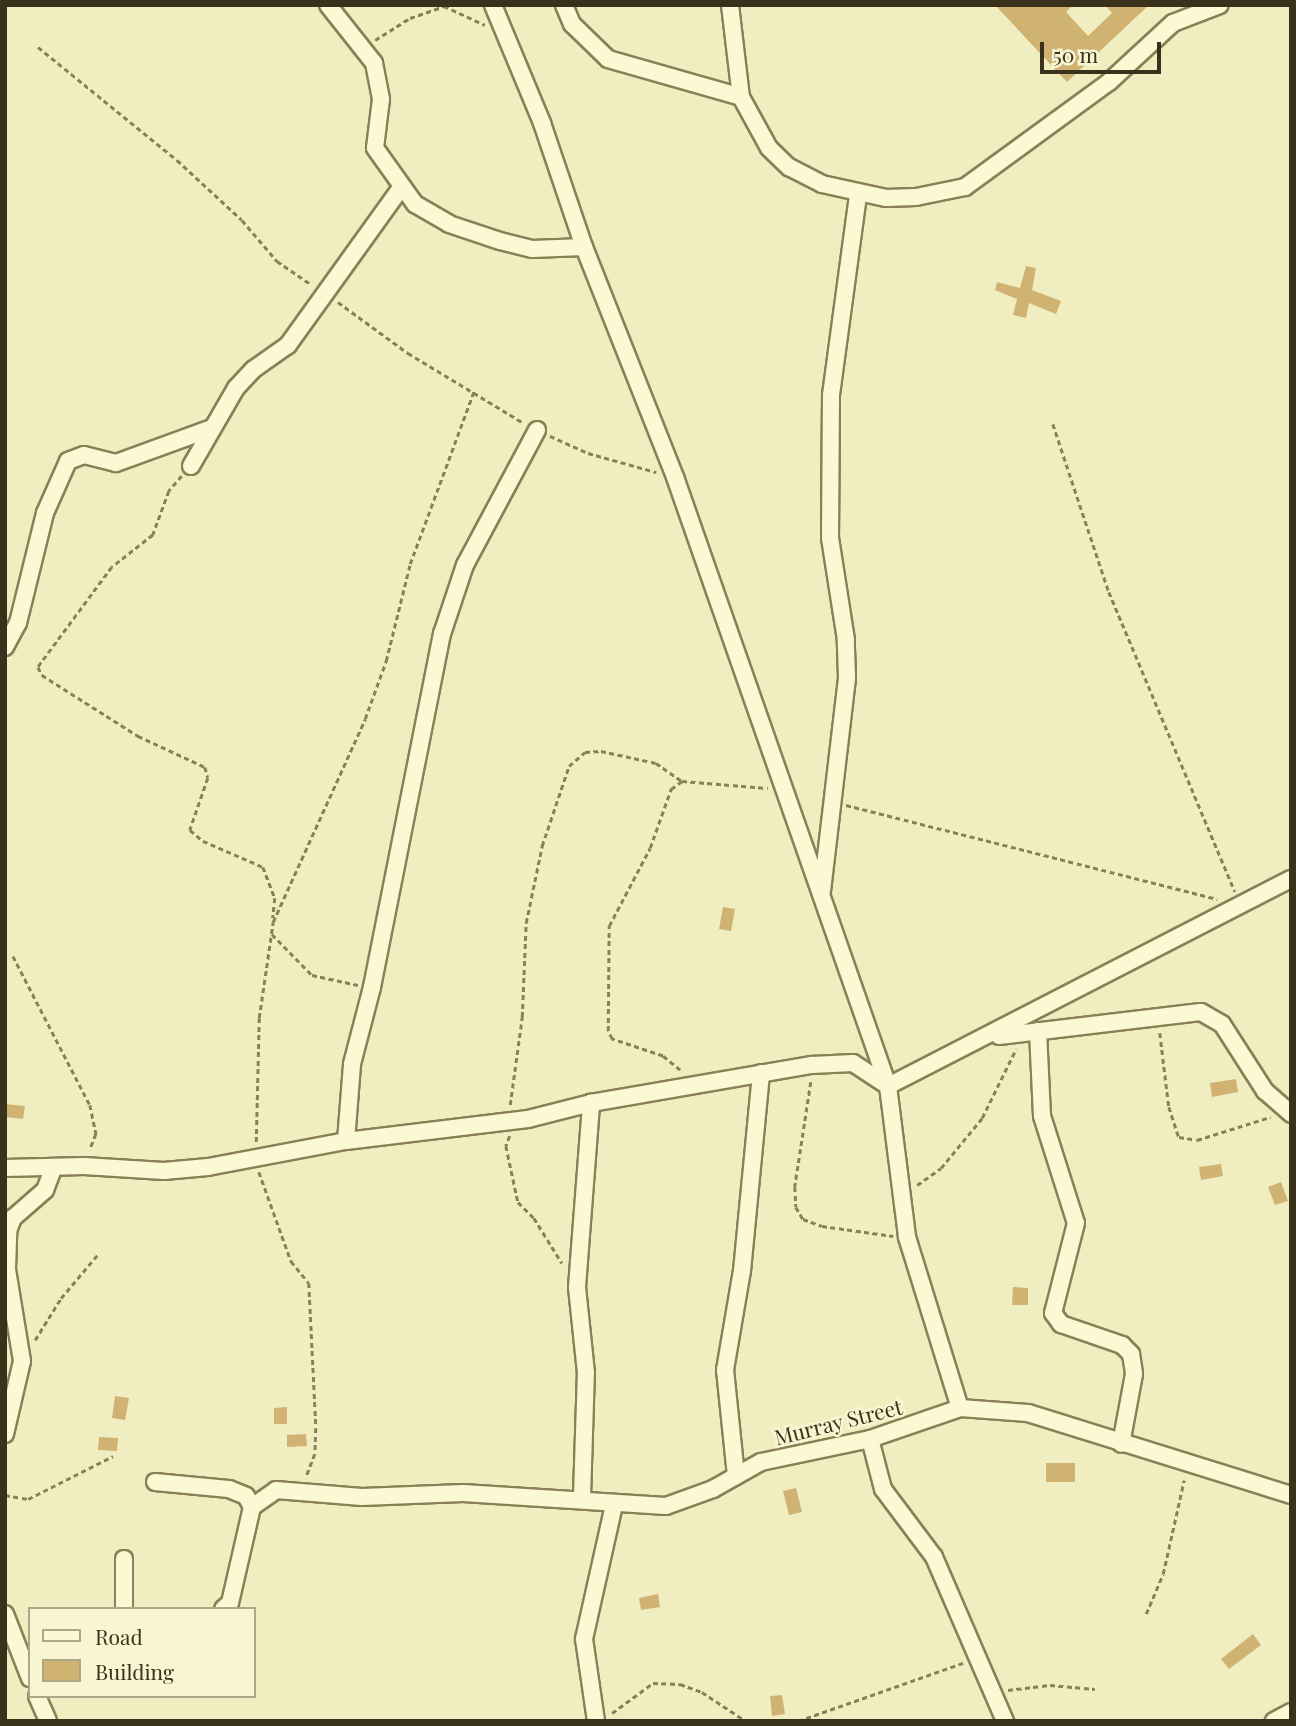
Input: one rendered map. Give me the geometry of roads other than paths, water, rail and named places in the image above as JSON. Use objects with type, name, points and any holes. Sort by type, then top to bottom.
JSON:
[{"type":"street","points":[[328,5],[365,47],[379,78],[375,148],[401,188],[426,212],[472,233],[532,249],[584,247]]},
{"type":"street","points":[[493,5],[542,123],[584,247],[675,477],[888,1086],[907,1237],[960,1408]]},
{"type":"street","points":[[564,5],[572,24],[608,60],[741,97]]},
{"type":"street","points":[[730,5],[741,97],[769,148],[789,167],[858,195],[916,197],[965,187],[1109,82],[1173,23],[1220,5]]},
{"type":"street","points":[[191,466],[244,377],[288,345],[401,188]]},
{"type":"street","points":[[822,893],[847,677],[846,640],[830,538],[831,395],[858,195]]},
{"type":"street","points":[[5,647],[18,623],[45,513],[68,461],[83,455],[116,463],[212,428]]},
{"type":"street","points":[[346,1141],[352,1064],[372,987],[442,634],[466,565],[537,430]]},
{"type":"street","points":[[888,1086],[990,1037],[1291,879]]},
{"type":"street","points":[[990,1037],[1088,1022],[1158,1019],[1201,1012],[1214,1016],[1265,1091],[1287,1110]]},
{"type":"street","points":[[1031,1032],[1042,1116],[1076,1223],[1054,1313],[1061,1324],[1122,1345],[1131,1354],[1134,1374],[1121,1444]]},
{"type":"street","points":[[5,1168],[53,1169],[84,1166],[164,1171],[256,1160],[346,1141],[528,1119],[591,1103],[690,1084],[812,1065],[853,1063],[888,1086]]},
{"type":"street","points":[[736,1476],[724,1370],[741,1271],[761,1073]]},
{"type":"street","points":[[582,1497],[586,1373],[577,1287],[591,1103]]},
{"type":"street","points":[[5,1434],[22,1361],[7,1269],[8,1231],[13,1218],[45,1190],[53,1169]]},
{"type":"street","name":"Murray Street","points":[[252,1507],[276,1490],[362,1497],[463,1493],[582,1497],[614,1505],[666,1506],[700,1495],[736,1476],[793,1452],[870,1439],[960,1408],[1028,1413],[1291,1495]]},
{"type":"street","points":[[870,1439],[883,1489],[934,1557],[975,1659],[995,1693],[1005,1721]]},
{"type":"street","points":[[155,1482],[229,1489],[246,1496],[252,1507],[230,1604],[226,1607]]},
{"type":"street","points":[[604,1717],[584,1639],[614,1505]]},
{"type":"street","points":[[124,1559],[124,1607]]},
{"type":"street","points":[[5,1614],[22,1663]]},
{"type":"street","points":[[38,1698],[48,1721]]},
{"type":"street","points":[[1274,1721],[1291,1712]]}]
